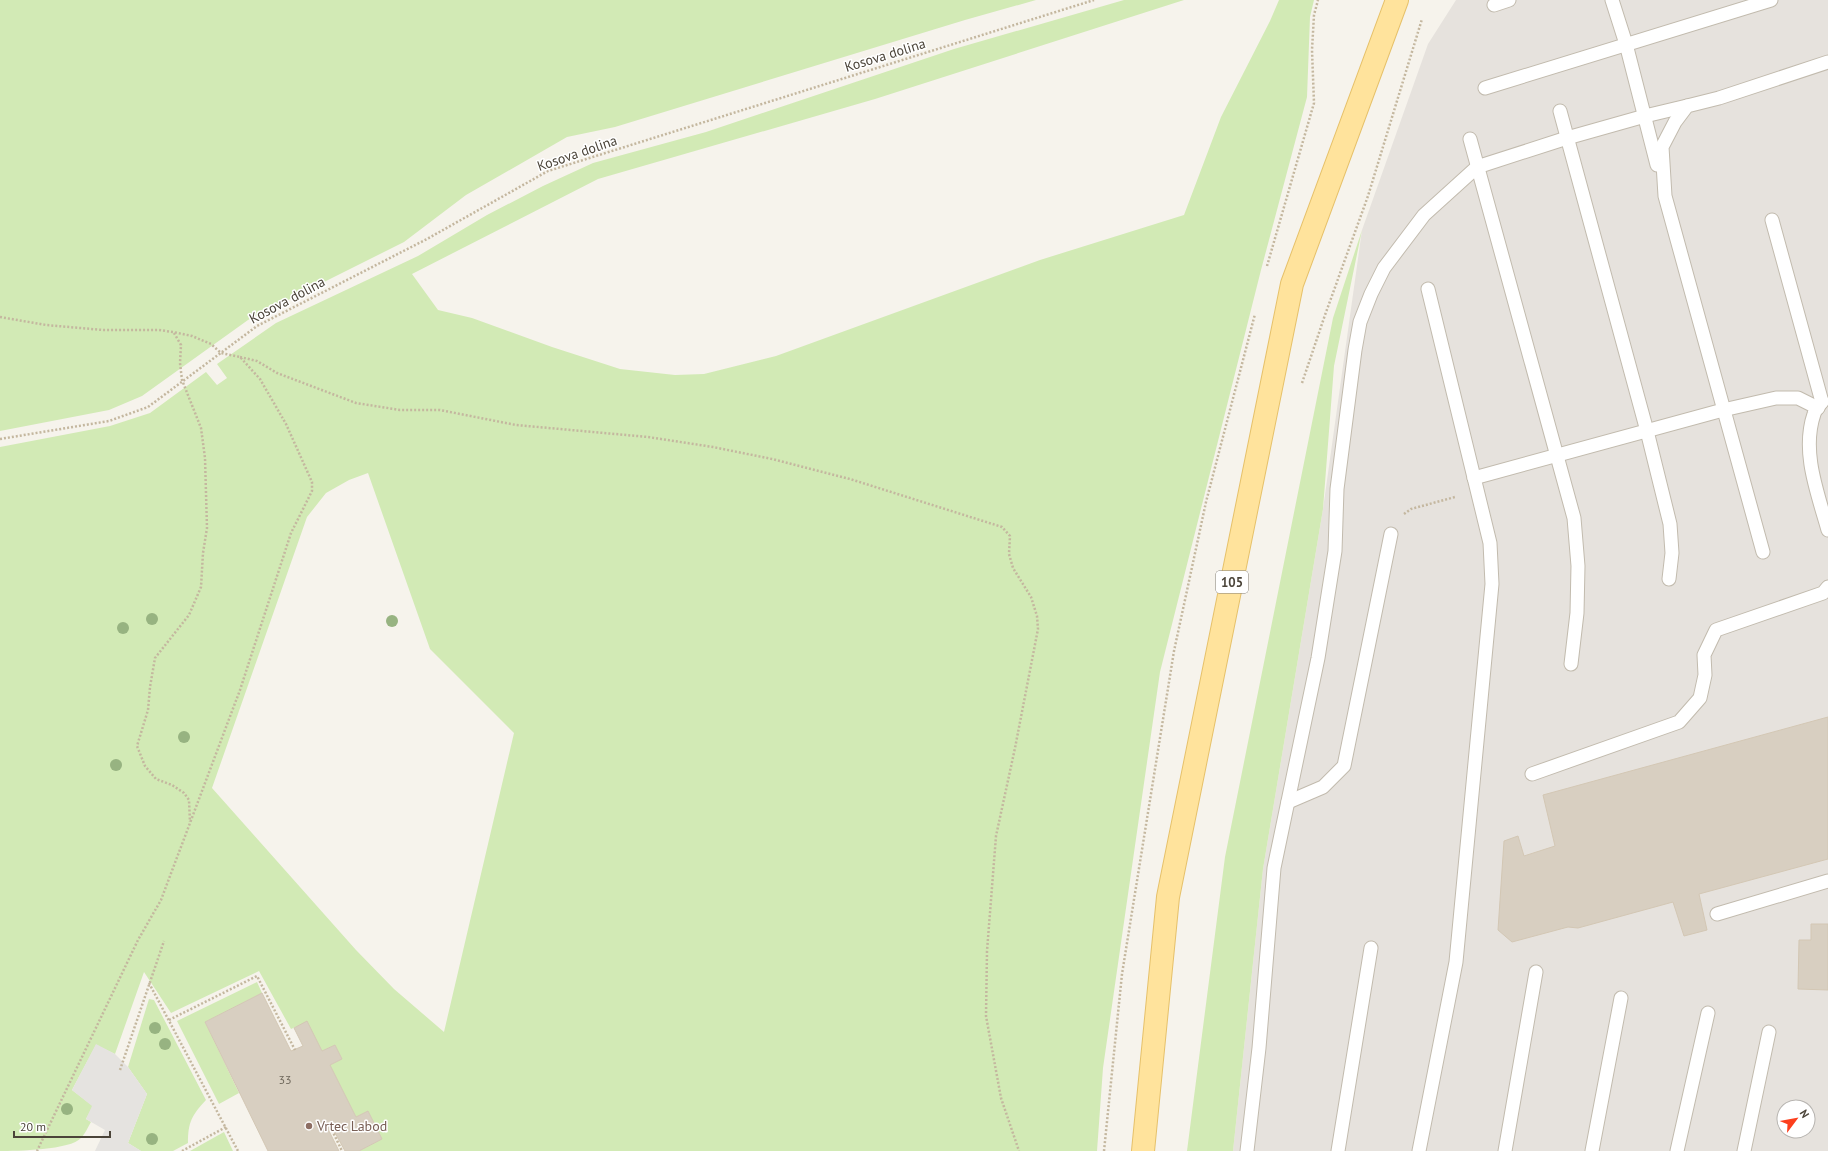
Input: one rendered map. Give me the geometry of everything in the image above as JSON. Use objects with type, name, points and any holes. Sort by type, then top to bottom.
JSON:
[{"type":"main road","name":"105","points":[[1143,1151],[1168,897],[1292,284],[1397,0]]},
{"type":"lane","points":[[1494,5],[1508,0]]},
{"type":"lane","points":[[1612,0],[1626,44],[1664,196],[1763,552]]},
{"type":"lane","points":[[1485,88],[1771,0]]},
{"type":"lane","points":[[1247,1151],[1259,1048],[1274,868],[1318,658],[1335,551],[1337,489],[1345,417],[1360,322],[1384,268],[1424,215],[1477,167],[1567,138],[1645,116],[1719,98],[1828,62]]},
{"type":"lane","points":[[1664,196],[1662,147],[1675,122],[1688,106]]},
{"type":"lane","points":[[1560,111],[1647,430],[1670,524],[1672,553],[1669,579]]},
{"type":"lane","points":[[1470,139],[1574,518],[1578,566],[1577,613],[1571,664]]},
{"type":"lane","points":[[1772,220],[1823,401]]},
{"type":"lane","points":[[1418,1151],[1456,962],[1492,584],[1490,543],[1428,289]]},
{"type":"lane","points":[[1474,478],[1647,430],[1776,398],[1798,398],[1823,401]]},
{"type":"lane","points":[[1823,401],[1814,413],[1810,451],[1815,482],[1828,530]]},
{"type":"lane","points":[[1288,802],[1323,787],[1344,766],[1391,534]]},
{"type":"lane","points":[[1532,774],[1679,722],[1700,698],[1705,675],[1704,654],[1716,630],[1822,594],[1828,587]]},
{"type":"lane","points":[[1717,914],[1828,881]]},
{"type":"lane","points":[[1338,1151],[1371,948]]},
{"type":"lane","points":[[1506,1151],[1536,972]]},
{"type":"lane","points":[[1592,1151],[1621,998]]},
{"type":"lane","points":[[1677,1151],[1708,1013]]},
{"type":"lane","points":[[1744,1151],[1768,1032]]},
{"type":"path","name":"Kosova dolina","points":[[0,439],[109,421],[148,407],[182,380],[257,326],[427,239],[548,171],[1094,0]]},
{"type":"path","points":[[1265,273],[1314,104],[1314,15],[1318,0]]},
{"type":"path","points":[[1301,388],[1325,315],[1368,196],[1423,14]]},
{"type":"path","points":[[1104,1151],[1122,974],[1173,659],[1206,502],[1256,311]]},
{"type":"path","points":[[0,317],[46,325],[103,330],[159,330],[173,332],[192,336],[211,344],[221,353],[257,361],[277,373],[356,403],[400,410],[440,410],[516,425],[648,436],[772,459],[850,479],[1002,527],[1010,536],[1011,547],[1009,554],[1013,568],[1031,597],[1037,616],[1038,629],[996,836],[987,951],[986,1016],[1001,1098],[1018,1151]]},
{"type":"path","points":[[173,332],[181,345],[180,363],[182,380],[201,428],[208,528],[203,553],[201,587],[189,615],[154,658],[148,710],[137,746],[145,766],[156,780],[172,785],[184,793],[189,800],[190,822]]},
{"type":"path","points":[[37,1151],[138,940],[161,900],[240,690],[291,533],[312,492],[312,482],[286,424],[260,380],[240,357]]},
{"type":"path","points":[[1391,534],[1401,517],[1411,509],[1477,491]]},
{"type":"path","points":[[120,1070],[164,941]]},
{"type":"path","points":[[169,1020],[257,976],[295,1050]]},
{"type":"path","points":[[150,983],[238,1151]]},
{"type":"path","points":[[182,1151],[226,1127]]},
{"type":"path","points":[[332,1130],[342,1151]]},
{"type":"shaded area","points":[[1456,0],[1828,0],[1828,1151],[1233,1151],[1263,869],[1323,509],[1362,230],[1428,44]]},
{"type":"shaded area","points":[[96,1044],[115,1054],[128,1067],[147,1094],[128,1143],[141,1151],[95,1151],[105,1130],[86,1119],[92,1106],[72,1090]]},
{"type":"green space","points":[[0,0],[1036,0],[965,20],[615,127],[567,137],[466,195],[404,242],[248,320],[142,396],[109,410],[0,431]]},
{"type":"green space","points":[[1124,0],[1184,0],[875,99],[598,179],[412,274],[438,310],[472,318],[552,347],[620,369],[675,375],[704,374],[776,356],[1040,260],[1184,215],[1221,117],[1270,21],[1279,0],[1314,0],[1310,17],[1307,97],[1261,270],[1160,672],[1103,1068],[1097,1151],[359,1151],[382,1139],[368,1111],[356,1117],[330,1065],[342,1059],[335,1045],[322,1051],[307,1022],[291,1029],[259,971],[171,1013],[144,972],[115,1054],[96,1045],[72,1090],[93,1106],[86,1119],[91,1122],[81,1138],[75,1142],[55,1147],[0,1151],[0,447],[110,426],[150,413],[206,372],[217,385],[227,378],[217,364],[276,323],[418,256],[487,215],[543,186],[593,163],[706,132],[954,49]],"holes":[[[368,473],[430,649],[514,733],[444,1032],[394,989],[356,950],[212,788],[307,517],[326,493],[349,480]]]},
{"type":"green space","points":[[1362,230],[1334,366],[1323,509],[1263,869],[1233,1151],[1187,1151],[1225,857],[1333,318]]},
{"type":"green space","points":[[257,982],[262,993],[205,1022],[239,1093],[219,1104],[177,1021]]},
{"type":"green space","points":[[149,999],[154,1000],[206,1100],[197,1110],[192,1119],[188,1143],[173,1151],[141,1151],[128,1143],[147,1094],[128,1067]]},
{"type":"green space","points":[[224,1132],[233,1151],[190,1151]]},
{"type":"building","points":[[1828,717],[1828,859],[1699,894],[1707,930],[1684,936],[1673,902],[1578,928],[1568,927],[1512,942],[1498,930],[1504,841],[1518,836],[1524,856],[1555,846],[1543,795]]},
{"type":"building","points":[[1811,924],[1828,924],[1828,990],[1798,989],[1799,940],[1811,940]]},
{"type":"building","name":"Vrtec Labod","points":[[262,993],[291,1051],[303,1046],[294,1028],[307,1021],[322,1051],[335,1045],[342,1059],[330,1065],[356,1117],[368,1111],[382,1139],[359,1151],[345,1151],[333,1129],[329,1131],[339,1151],[268,1151],[205,1022]]},
{"type":"place","name":"Vrtec Labod","points":[[309,1126]]}]
